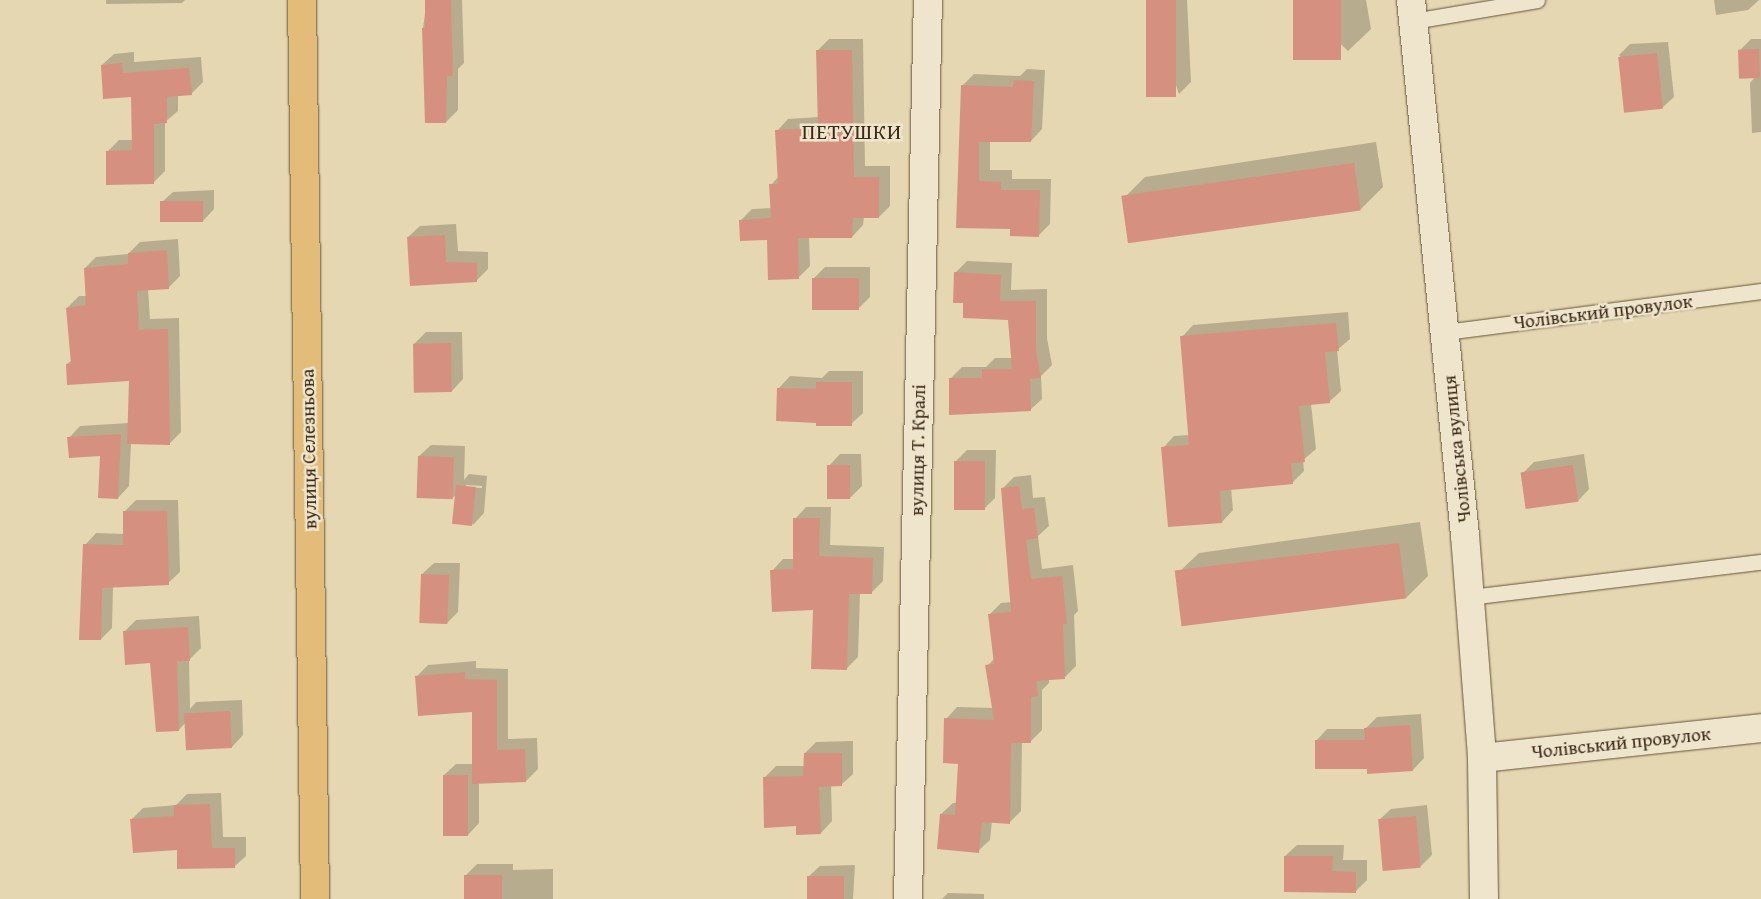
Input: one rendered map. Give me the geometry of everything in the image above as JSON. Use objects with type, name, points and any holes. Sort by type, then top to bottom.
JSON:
[{"type":"highway","name":"вулиця Селезньова","points":[[302,0],[315,899]]},
{"type":"street","name":"вулиця Т. Кралі","points":[[908,899],[928,0]]},
{"type":"street","name":"Чолівська вулиця","points":[[1412,11],[1470,597],[1482,758],[1484,899]]},
{"type":"street","name":"Чолівський провулок","points":[[1482,758],[1761,728]]},
{"type":"lane","points":[[1412,11],[1536,0]]},
{"type":"lane","name":"Чолівський провулок","points":[[1445,332],[1761,292]]},
{"type":"lane","points":[[1470,597],[1761,562]]},
{"type":"building","points":[[425,0],[451,0],[453,76],[447,76],[446,123],[425,123],[422,28],[425,28]]},
{"type":"building","points":[[1146,0],[1176,0],[1176,97],[1146,97]]},
{"type":"building","points":[[1293,0],[1341,0],[1341,60],[1293,60]]},
{"type":"building","points":[[1759,49],[1760,78],[1739,79],[1738,50]]},
{"type":"building","points":[[816,50],[852,50],[854,177],[879,177],[879,218],[853,218],[852,238],[798,238],[799,279],[768,280],[767,240],[740,241],[739,220],[771,218],[769,184],[778,184],[775,130],[818,128]]},
{"type":"building","points":[[1657,53],[1663,109],[1624,113],[1618,57]]},
{"type":"building","points":[[122,63],[123,73],[189,68],[192,95],[167,97],[167,123],[154,124],[154,184],[106,185],[106,151],[132,150],[131,97],[103,99],[101,65]]},
{"type":"building","points":[[1014,80],[1034,81],[1031,142],[979,142],[979,181],[1001,182],[1001,190],[1040,190],[1039,237],[1010,236],[1010,229],[956,228],[961,85],[1013,87]]},
{"type":"building","points":[[1354,163],[1361,211],[1128,243],[1121,196]]},
{"type":"building","points":[[160,201],[203,201],[203,222],[160,222]]},
{"type":"building","points":[[445,235],[446,262],[477,263],[477,282],[410,286],[407,237]]},
{"type":"building","points":[[167,250],[169,289],[137,291],[139,330],[168,329],[170,445],[127,444],[129,381],[67,385],[66,364],[71,364],[66,308],[86,305],[84,268],[128,264],[128,253]]},
{"type":"building","points":[[954,272],[1001,275],[1000,301],[1036,301],[1036,350],[1041,378],[1030,379],[1031,411],[949,415],[949,378],[982,378],[982,369],[1012,369],[1008,320],[963,318],[963,303],[953,303]]},
{"type":"building","points":[[812,278],[859,278],[859,310],[812,310]]},
{"type":"building","points":[[1336,323],[1339,351],[1325,352],[1330,403],[1299,406],[1305,462],[1291,463],[1293,484],[1220,491],[1222,523],[1168,527],[1161,447],[1189,445],[1180,336]]},
{"type":"building","points":[[451,343],[452,392],[414,393],[413,344]]},
{"type":"building","points":[[816,382],[852,382],[852,426],[816,426],[816,423],[776,421],[777,388],[816,389]]},
{"type":"building","points":[[121,434],[118,499],[98,498],[100,456],[69,458],[67,437]]},
{"type":"building","points":[[418,456],[454,457],[453,499],[417,498]]},
{"type":"building","points":[[954,461],[985,461],[985,510],[954,510]]},
{"type":"building","points":[[827,465],[850,465],[850,499],[827,499]]},
{"type":"building","points":[[1573,465],[1578,502],[1526,509],[1521,472]]},
{"type":"building","points":[[456,485],[476,487],[472,526],[452,524]]},
{"type":"building","points":[[1019,486],[1022,509],[1034,508],[1038,538],[1026,540],[1031,579],[1062,576],[1067,624],[1063,624],[1065,679],[1036,681],[1038,696],[1031,697],[1031,743],[1011,743],[1010,824],[982,822],[979,853],[937,849],[940,814],[955,815],[958,764],[943,763],[944,718],[994,720],[985,665],[994,664],[988,614],[1011,612],[1001,488]]},
{"type":"building","points":[[123,511],[167,511],[169,585],[102,588],[101,640],[79,640],[83,544],[123,545]]},
{"type":"building","points":[[793,518],[820,518],[819,556],[873,558],[872,594],[849,594],[847,670],[811,669],[813,610],[772,612],[770,570],[793,569]]},
{"type":"building","points":[[1399,543],[1406,599],[1182,626],[1175,571]]},
{"type":"building","points":[[421,574],[449,575],[447,624],[419,623]]},
{"type":"building","points":[[188,627],[190,661],[177,661],[179,731],[156,732],[150,663],[125,665],[123,631]]},
{"type":"building","points":[[465,672],[465,679],[497,680],[497,750],[525,749],[526,782],[472,784],[472,712],[418,716],[415,676]]},
{"type":"building","points":[[230,711],[232,748],[186,750],[184,713]]},
{"type":"building","points":[[1410,725],[1413,771],[1367,774],[1367,769],[1315,769],[1315,740],[1365,740],[1364,728]]},
{"type":"building","points":[[804,753],[842,753],[842,786],[819,787],[821,834],[796,835],[796,826],[764,828],[763,777],[803,776]]},
{"type":"building","points":[[443,775],[468,775],[468,836],[443,836]]},
{"type":"building","points":[[210,804],[212,848],[235,848],[235,868],[177,869],[177,850],[133,853],[130,819],[174,816],[174,805]]},
{"type":"building","points":[[1416,816],[1421,868],[1383,871],[1378,819]]},
{"type":"building","points":[[1284,856],[1333,856],[1332,871],[1356,872],[1356,893],[1284,892]]},
{"type":"building","points":[[464,875],[502,875],[502,899],[464,899]]},
{"type":"building","points":[[807,876],[844,876],[844,899],[807,899]]},
{"type":"district","name":"ПЕТУШКИ","points":[[852,132]]}]
